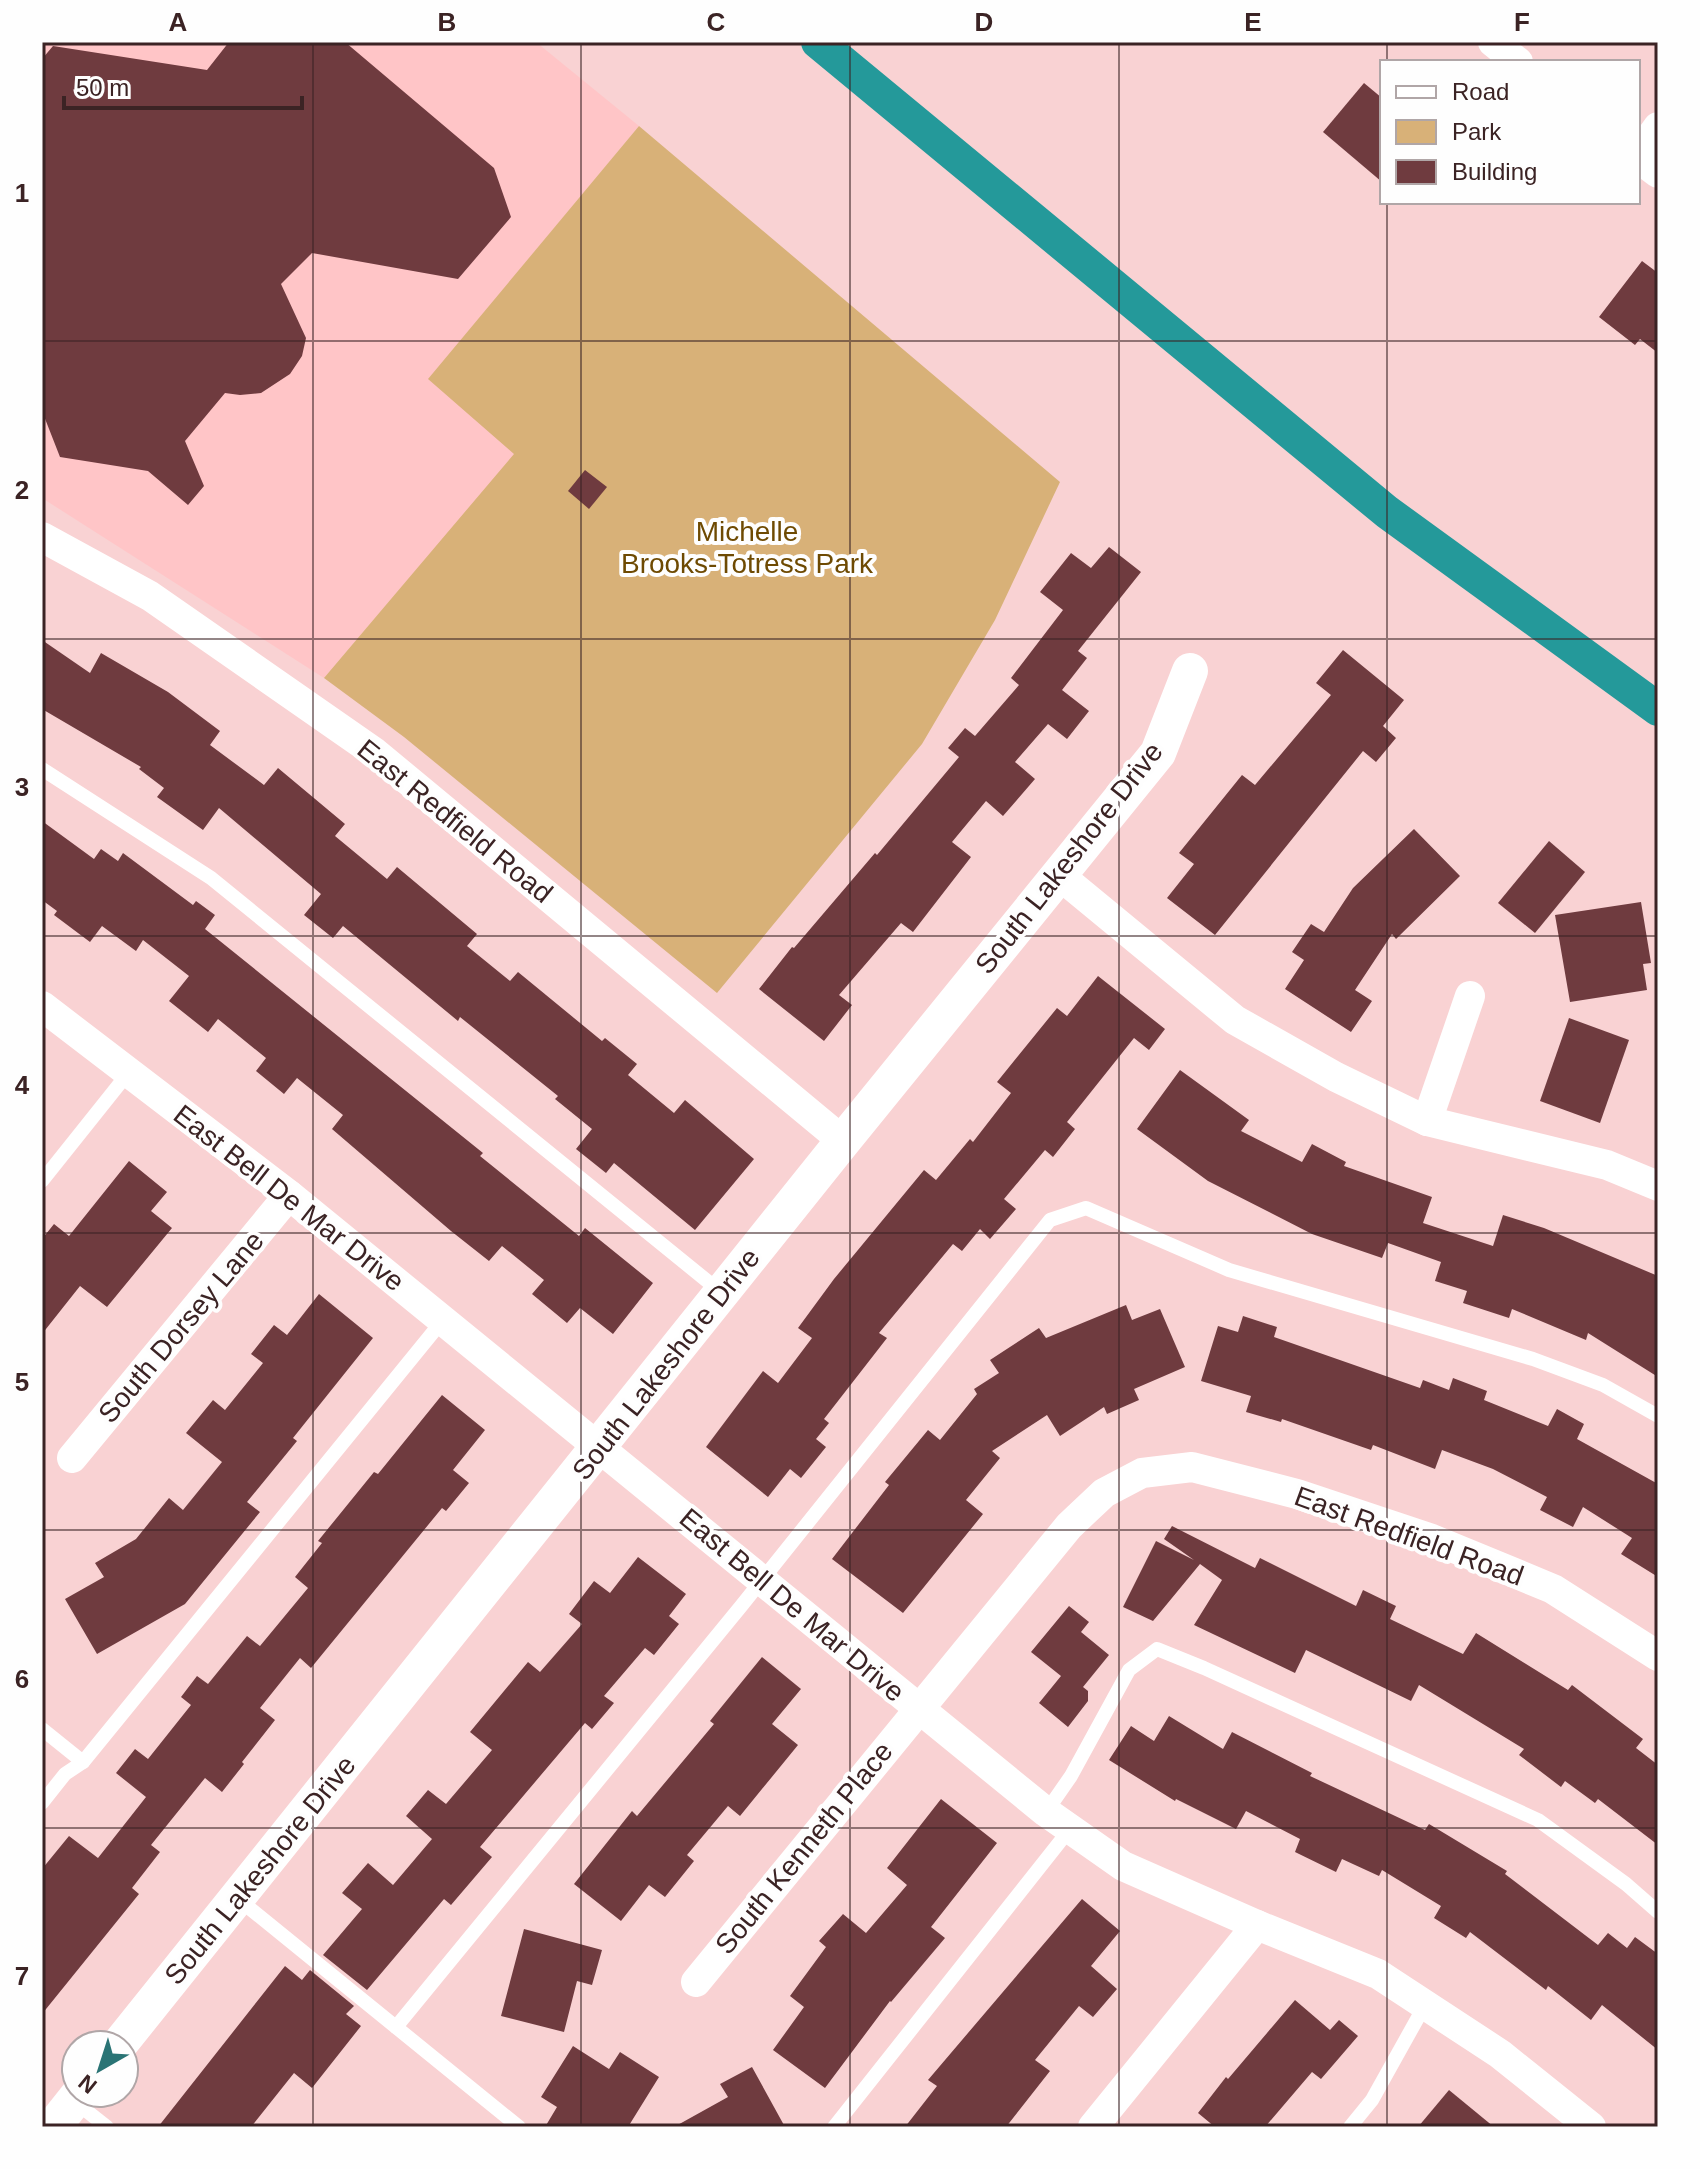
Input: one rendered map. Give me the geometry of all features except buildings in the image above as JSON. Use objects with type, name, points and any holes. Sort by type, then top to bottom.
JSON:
[{"type":"street","points":[[1493,42],[1516,60]]},
{"type":"street","points":[[1640,153],[1658,127]]},
{"type":"street","points":[[1640,158],[1658,173]]},
{"type":"street","name":"East Redfield Road","points":[[42,537],[150,596],[374,752],[843,1141]]},
{"type":"street","name":"South Lakeshore Drive","points":[[132,2029],[1158,753],[1190,671]]},
{"type":"street","points":[[1059,875],[1235,1020],[1336,1077],[1427,1121],[1607,1165],[1658,1186]]},
{"type":"street","points":[[1427,1121],[1470,996]]},
{"type":"street","name":"East Bell De Mar Drive","points":[[42,1006],[289,1195],[917,1709],[1058,1820],[1123,1866],[1378,1974],[1500,2054],[1591,2127]]},
{"type":"street","name":"South Dorsey Lane","points":[[72,1458],[289,1195]]},
{"type":"street","name":"East Redfield Road","points":[[1142,1473],[1192,1467],[1297,1494],[1432,1539],[1553,1589],[1658,1656]]},
{"type":"street","name":"South Kenneth Place","points":[[696,1982],[1069,1526],[1104,1493],[1142,1473]]},
{"type":"street","points":[[1093,2127],[1257,1925]]},
{"type":"lane","points":[[42,769],[211,878],[722,1293]]},
{"type":"lane","points":[[42,1181],[129,1072]]},
{"type":"lane","points":[[396,2027],[762,1580],[1050,1220],[1086,1208],[1229,1270],[1533,1359],[1603,1385],[1658,1416]]},
{"type":"lane","points":[[42,1803],[65,1774],[83,1762],[443,1320]]},
{"type":"lane","points":[[834,2127],[1058,1820],[1071,1776],[1129,1670],[1157,1649],[1538,1820],[1626,1884],[1658,1912]]},
{"type":"lane","points":[[42,1729],[83,1762]]},
{"type":"lane","points":[[237,1898],[519,2127]]},
{"type":"lane","points":[[1350,2127],[1372,2100],[1425,2005]]},
{"type":"lane","points":[[73,2109],[107,2127]]},
{"type":"shaded area","points":[[42,42],[536,42],[639,126],[429,379],[515,454],[324,678],[42,498]]},
{"type":"green space","name":"Michelle Brooks-Totress Park","points":[[639,126],[1060,482],[995,620],[922,744],[717,993],[404,737],[324,678],[514,454],[428,379]]},
{"type":"waterway","points":[[818,42],[1387,512],[1658,709]]}]
